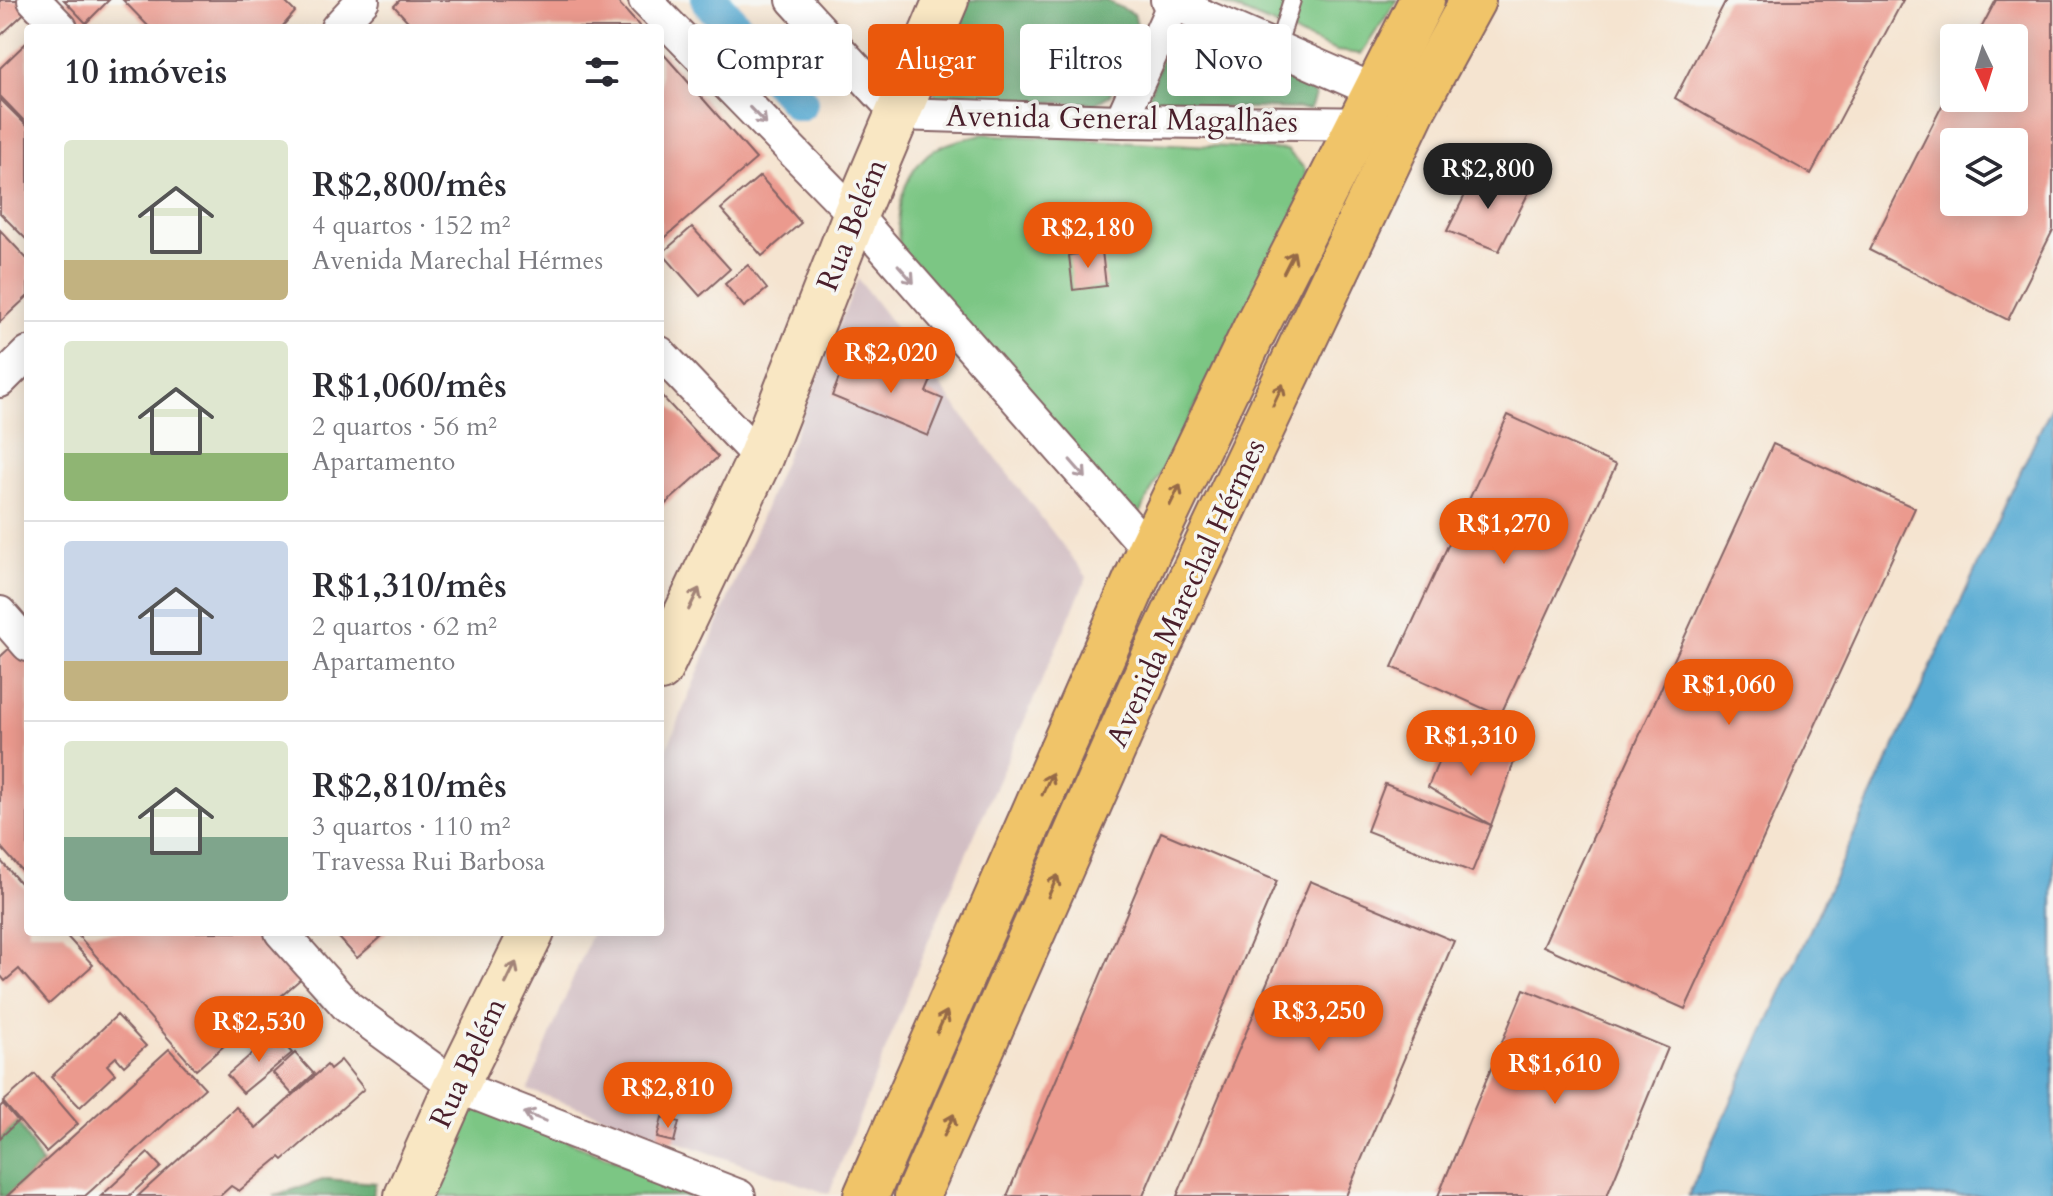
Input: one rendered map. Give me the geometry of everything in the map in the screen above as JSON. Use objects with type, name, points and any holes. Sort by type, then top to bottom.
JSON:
[{"type":"main road","name":"Avenida Marechal Hérmes","points":[[917,1196],[1389,112],[1422,0]]},
{"type":"main road","name":"Avenida Marechal Hérmes","points":[[866,1196],[1149,550],[1389,112],[1473,0]]},
{"type":"street","points":[[34,0],[57,24]]},
{"type":"street","points":[[645,0],[855,215],[1149,550]]},
{"type":"street","points":[[793,0],[898,114]]},
{"type":"street","name":"Rua Belém","points":[[664,661],[760,458],[855,215],[946,0]]},
{"type":"street","points":[[1121,121],[1171,2],[1222,24]]},
{"type":"street","points":[[1291,56],[1389,112]]},
{"type":"street","name":"Avenida General Magalhães","points":[[898,114],[1121,121],[1389,112]]},
{"type":"street","points":[[0,381],[24,357]]},
{"type":"street","points":[[664,357],[760,458]]},
{"type":"street","points":[[0,613],[24,640]]},
{"type":"street","points":[[285,936],[348,1007],[456,1086],[739,1196]]},
{"type":"street","name":"Rua Belém","points":[[407,1196],[456,1086],[530,936]]},
{"type":"lane","points":[[1284,24],[1292,0]]},
{"type":"shaded area","points":[[858,279],[1087,577],[929,939],[829,1194],[528,1090],[590,936],[664,936],[664,756]]},
{"type":"green space","points":[[970,0],[1105,0],[1134,14],[1137,24],[1020,24],[1020,96],[1108,96],[1094,104],[936,98],[1004,96],[1004,24],[958,24]]},
{"type":"green space","points":[[1214,0],[1397,0],[1361,54],[1336,51],[1291,32],[1291,24],[1271,24]]},
{"type":"green space","points":[[1167,43],[1167,96],[1291,96],[1291,77],[1315,95],[1310,109],[1154,106],[1147,102]]},
{"type":"green space","points":[[981,134],[1287,150],[1305,169],[1306,195],[1136,520],[900,252],[898,225],[901,199],[918,164],[933,150]]},
{"type":"green space","points":[[469,1102],[706,1196],[431,1196]]},
{"type":"green space","points":[[18,1121],[42,1164],[7,1196],[0,1196],[0,1138]]},
{"type":"green space","points":[[326,1179],[376,1183],[372,1196],[274,1196]]},
{"type":"water","points":[[2053,404],[2053,1196],[1688,1196],[2036,438]]},
{"type":"building","points":[[0,0],[28,0],[33,5],[0,36]]},
{"type":"building","points":[[64,0],[109,0],[86,23]]},
{"type":"building","points":[[123,0],[283,0],[295,12],[284,24],[146,24]]},
{"type":"building","points":[[400,0],[616,0],[637,24],[410,24],[394,6]]},
{"type":"building","points":[[1726,0],[1903,0],[1811,174],[1675,98]]},
{"type":"building","points":[[1996,0],[2053,0],[2053,230],[2008,320],[1869,250],[1940,110],[2028,112],[2028,24],[1983,24]]},
{"type":"building","points":[[24,45],[24,121],[0,96],[0,68]]},
{"type":"building","points":[[664,55],[688,82],[688,96],[701,96],[756,159],[664,239]]},
{"type":"building","points":[[0,99],[24,123],[24,237],[0,213]]},
{"type":"building","points":[[1478,169],[1529,192],[1499,251],[1447,231]]},
{"type":"building","points":[[760,176],[801,223],[762,256],[721,209]]},
{"type":"building","points":[[692,227],[730,269],[700,296],[664,255],[664,251]]},
{"type":"building","points":[[0,230],[24,256],[24,300],[0,322]]},
{"type":"building","points":[[1102,251],[1106,286],[1073,290],[1069,255]]},
{"type":"building","points":[[748,265],[767,289],[744,307],[725,284]]},
{"type":"building","points":[[846,360],[883,375],[889,360],[932,378],[926,392],[943,399],[928,436],[832,396]]},
{"type":"building","points":[[664,398],[718,457],[664,505]]},
{"type":"building","points":[[1508,415],[1616,465],[1500,716],[1392,667]]},
{"type":"building","points":[[1773,444],[1915,508],[1685,1009],[1543,946]]},
{"type":"building","points":[[13,645],[24,657],[24,873],[0,846],[0,657]]},
{"type":"building","points":[[1449,736],[1514,762],[1491,825],[1428,787]]},
{"type":"building","points":[[1385,784],[1491,825],[1472,872],[1367,831]]},
{"type":"building","points":[[1161,832],[1277,881],[1143,1196],[1007,1196]]},
{"type":"building","points":[[0,860],[24,887],[24,936],[67,936],[93,965],[49,1004],[19,969],[5,981],[0,975]]},
{"type":"building","points":[[1310,881],[1454,941],[1346,1196],[1177,1196]]},
{"type":"building","points":[[79,936],[267,936],[303,977],[196,1070]]},
{"type":"building","points":[[338,936],[382,936],[357,958]]},
{"type":"building","points":[[1524,989],[1668,1048],[1607,1196],[1438,1196]]},
{"type":"building","points":[[117,1015],[146,1046],[124,1066],[116,1057],[107,1065],[115,1074],[80,1107],[51,1077]]},
{"type":"building","points":[[275,1034],[292,1053],[243,1093],[227,1075]]},
{"type":"building","points":[[169,1049],[205,1088],[85,1196],[7,1196]]},
{"type":"building","points":[[295,1053],[314,1074],[292,1094],[273,1073]]},
{"type":"building","points":[[341,1060],[364,1089],[283,1160],[280,1157],[239,1191],[231,1186],[220,1196],[138,1196],[236,1107],[256,1128],[327,1065],[330,1069]]},
{"type":"building","points":[[35,1074],[78,1124],[46,1152],[3,1102]]},
{"type":"building","points":[[3,1104],[18,1121],[0,1138],[0,1107]]},
{"type":"building","points":[[662,1117],[679,1122],[674,1142],[657,1138]]},
{"type":"building","points":[[148,1153],[161,1167],[129,1196],[101,1196]]},
{"type":"waterway","points":[[710,0],[799,102]]}]
